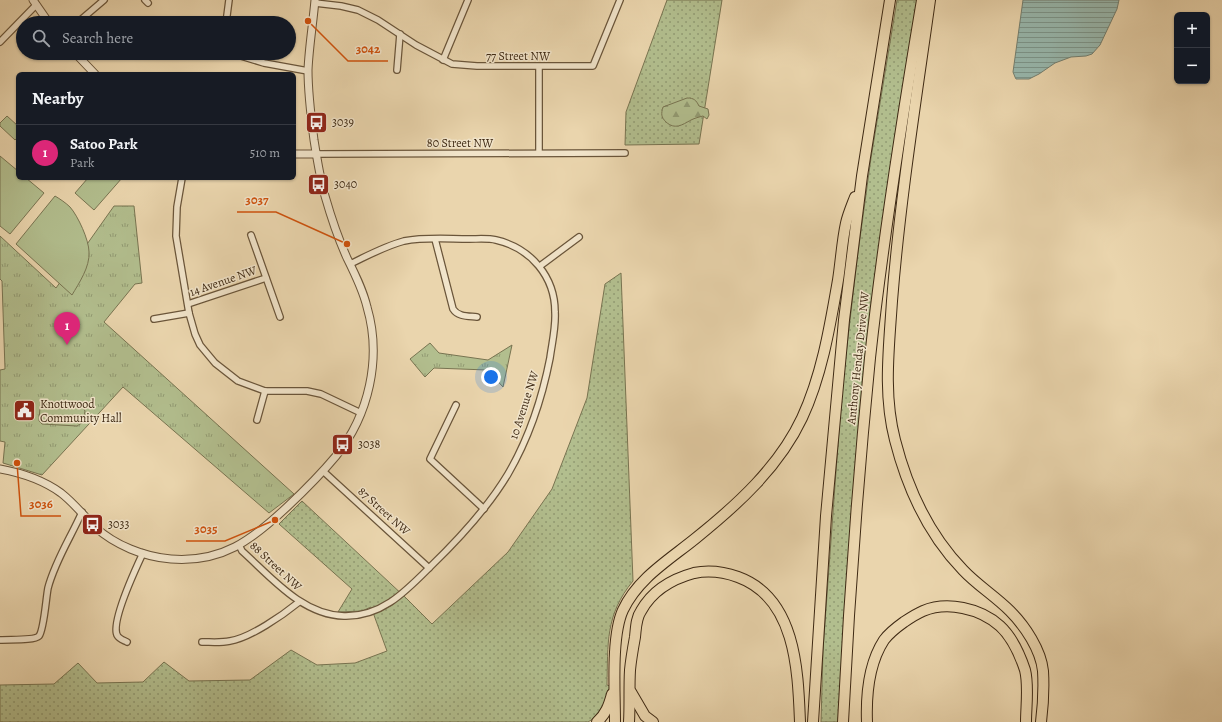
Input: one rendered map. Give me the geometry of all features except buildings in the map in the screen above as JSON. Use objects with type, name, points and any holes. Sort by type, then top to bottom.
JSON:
[{"type":"highway","name":"Anthony Henday Drive NW","points":[[813,722],[831,450],[844,320],[862,176],[890,0]]},
{"type":"highway","name":"Anthony Henday Drive NW","points":[[843,722],[855,523],[870,356],[891,193],[922,0]]},
{"type":"highway","points":[[930,0],[910,137],[898,236],[887,372],[887,397],[894,439],[909,484],[927,520],[948,553],[963,570],[1010,611],[1023,626],[1038,654],[1043,670],[1041,722]]},
{"type":"highway","points":[[616,722],[615,670],[617,631],[622,611],[632,594],[644,579],[709,527],[749,491],[774,463],[801,418],[813,389],[822,361],[838,281],[846,222],[862,176]]},
{"type":"highway","points":[[629,722],[630,670],[640,611],[661,588],[671,581],[704,571],[730,574],[745,580],[758,588],[780,614],[790,636],[796,663],[800,722]]},
{"type":"highway","points":[[867,722],[866,703],[872,668],[884,640],[894,628],[923,611],[938,607],[954,606],[971,610],[985,616],[1000,626],[1010,638],[1025,672],[1026,722]]},
{"type":"highway","points":[[597,722],[604,716],[609,704],[615,670]]},
{"type":"highway","points":[[630,690],[645,716],[653,722]]},
{"type":"highway","points":[[1042,692],[1046,722]]},
{"type":"highway","points":[[1021,722],[1026,698]]},
{"type":"street","points":[[85,16],[104,0]]},
{"type":"street","points":[[227,16],[229,0]]},
{"type":"street","points":[[443,60],[468,0]]},
{"type":"street","name":"77 Street NW","points":[[315,1],[358,10],[378,20],[416,45],[443,60],[460,66],[539,67],[593,66],[620,0]]},
{"type":"street","points":[[0,469],[29,477],[50,486],[68,498],[96,528],[120,544],[143,554],[170,559],[195,558],[218,554],[239,546],[262,530],[323,471],[337,455],[349,437],[361,413],[368,392],[373,362],[372,335],[367,306],[334,225],[326,200],[317,154],[310,109],[308,71],[315,1]]},
{"type":"street","points":[[23,16],[35,2],[44,16]]},
{"type":"street","points":[[0,42],[16,24]]},
{"type":"street","points":[[397,70],[400,34]]},
{"type":"street","points":[[82,60],[93,72]]},
{"type":"street","points":[[254,60],[308,71]]},
{"type":"street","points":[[539,67],[539,153]]},
{"type":"street","name":"80 Street NW","points":[[296,154],[625,152]]},
{"type":"street","name":"14 Avenue NW","points":[[182,180],[177,207],[176,227],[178,250],[189,313],[200,345],[215,363],[238,381],[266,391],[307,391],[321,394],[361,413]]},
{"type":"street","name":"14 Avenue NW","points":[[251,235],[280,317]]},
{"type":"street","points":[[350,264],[400,242],[415,239],[477,238],[500,241],[521,250],[540,266],[579,237]]},
{"type":"street","points":[[435,239],[455,313],[477,317]]},
{"type":"street","name":"10 Avenue NW","points":[[365,614],[380,609],[392,602],[458,539],[484,509],[501,485],[517,458],[537,410],[545,384],[551,352],[555,317],[554,299],[550,286],[540,266]]},
{"type":"street","name":"14 Avenue NW","points":[[188,304],[266,278]]},
{"type":"street","name":"14 Avenue NW","points":[[154,319],[189,313]]},
{"type":"street","points":[[257,420],[266,391]]},
{"type":"street","points":[[456,405],[430,459],[484,509]]},
{"type":"street","name":"87 Street NW","points":[[323,471],[429,568]]},
{"type":"street","points":[[0,640],[32,639],[38,637],[42,629],[45,605],[51,580],[82,512]]},
{"type":"street","name":"88 Street NW","points":[[239,546],[242,551],[299,602],[315,611],[346,617],[365,614]]},
{"type":"street","points":[[127,642],[120,639],[118,636],[117,626],[125,595],[143,554]]},
{"type":"street","name":"88 Street NW","points":[[202,642],[229,642],[241,639],[299,602]]},
{"type":"green space","points":[[667,0],[722,0],[699,144],[625,145],[626,112]]},
{"type":"green space","points":[[897,0],[919,0],[877,265],[839,722],[821,722],[823,650],[842,389],[871,158]]},
{"type":"green space","points":[[687,98],[693,99],[699,106],[708,109],[709,115],[707,119],[703,116],[692,119],[682,125],[672,126],[663,119],[663,107]]},
{"type":"green space","points":[[7,116],[16,124],[15,140],[0,126],[0,123]]},
{"type":"green space","points":[[0,156],[16,169],[16,180],[28,180],[44,193],[10,234],[0,226]]},
{"type":"green space","points":[[86,180],[120,180],[94,210],[75,193]]},
{"type":"green space","points":[[55,196],[67,204],[73,211],[82,228],[89,247],[89,258],[86,269],[72,295],[16,244]]},
{"type":"green space","points":[[114,206],[134,206],[142,283],[135,284],[104,322],[294,494],[269,513],[123,387],[42,475],[3,463],[5,442],[0,441],[0,370],[5,369],[2,281],[0,279],[0,236],[56,288]]},
{"type":"green space","points":[[621,273],[633,581],[617,606],[613,618],[608,643],[607,685],[610,686],[609,692],[604,707],[593,719],[588,722],[0,722],[0,685],[54,684],[78,663],[97,683],[143,682],[164,662],[189,681],[250,680],[291,650],[317,665],[355,663],[387,651],[371,607],[362,611],[338,612],[352,589],[279,524],[302,501],[432,624],[508,552],[552,489],[587,398],[605,284]]},
{"type":"green space","points":[[430,343],[439,353],[488,360],[512,345],[503,387],[487,370],[434,368],[425,377],[410,359]]},
{"type":"green space","points":[[45,404],[82,406],[85,411],[83,422],[77,426],[42,424],[39,421],[40,407]]},
{"type":"water","points":[[1023,0],[1119,0],[1117,9],[1100,45],[1092,54],[1071,57],[1055,63],[1029,79],[1016,79],[1013,72]]},
{"type":"place","name":"3042","points":[[308,21]]},
{"type":"place","name":"3039","points":[[317,122]]},
{"type":"place","name":"3040","points":[[318,184]]},
{"type":"place","name":"3037","points":[[347,244]]},
{"type":"place","name":"Satoo Park","points":[[67,345]]},
{"type":"place","name":"Knottwood Community Hall","points":[[25,411]]},
{"type":"place","name":"3038","points":[[342,444]]},
{"type":"place","name":"3036","points":[[17,463]]},
{"type":"place","name":"3035","points":[[275,520]]},
{"type":"place","name":"3033","points":[[93,524]]}]
